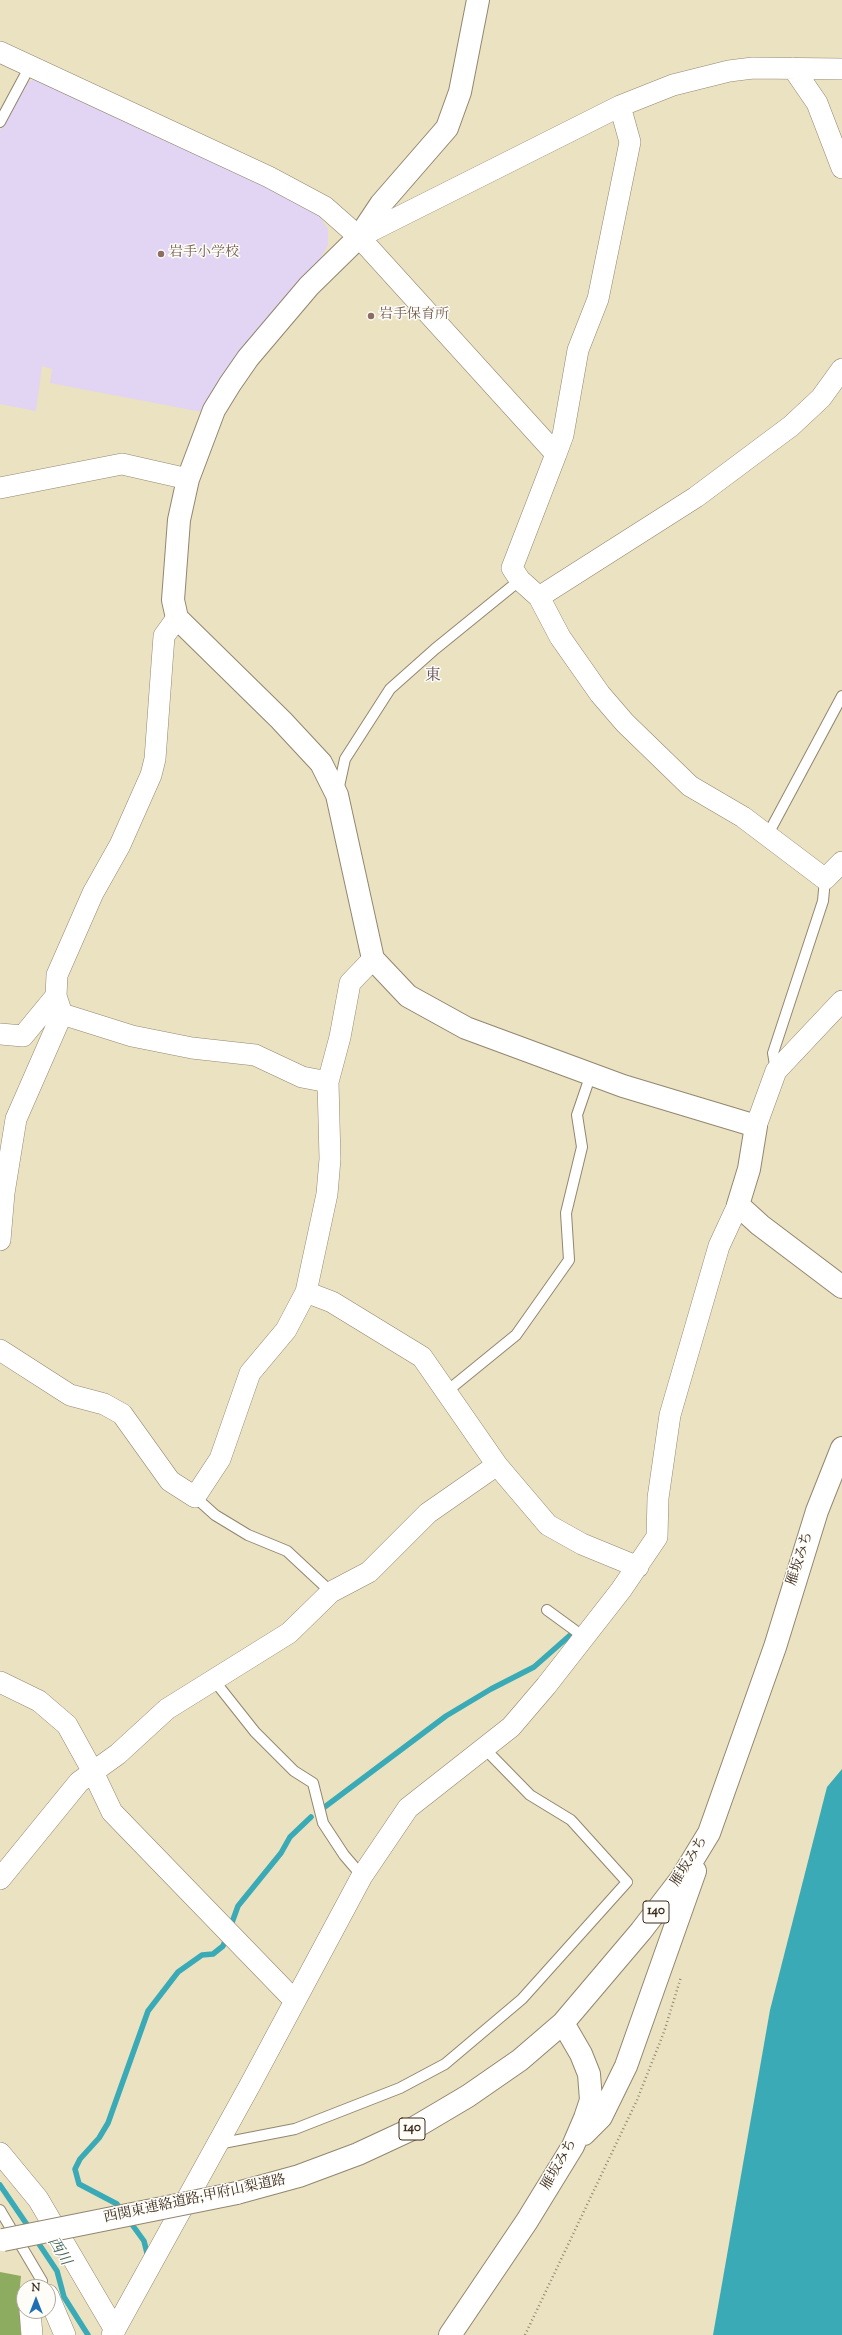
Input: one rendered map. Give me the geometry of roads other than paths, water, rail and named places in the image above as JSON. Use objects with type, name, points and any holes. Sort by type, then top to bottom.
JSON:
[{"type":"main road","points":[[478,0],[460,92],[447,128],[381,204],[359,237],[309,286],[248,358],[214,410],[188,479],[179,520],[173,600],[177,618],[282,720],[321,763],[337,795],[373,959],[408,996],[466,1028],[623,1086],[756,1126],[749,1168],[738,1205],[760,1225],[842,1287]]},
{"type":"main road","name":"雁坂みち","points":[[450,2335],[527,2221],[573,2146],[590,2100],[589,2074],[581,2054],[563,2023],[664,1902],[681,1879],[709,1833],[772,1654],[817,1511],[842,1448]]},
{"type":"main road","points":[[573,2146],[600,2117],[626,2066],[709,1833]]},
{"type":"main road","name":"西関東連絡道路;甲府山梨道路","points":[[0,2240],[237,2193],[307,2174],[358,2154],[414,2128],[468,2096],[520,2060],[563,2023]]},
{"type":"street","points":[[0,52],[296,191],[325,207],[359,237],[556,454]]},
{"type":"street","points":[[359,237],[620,106],[673,85],[728,71],[793,68],[842,69]]},
{"type":"street","points":[[793,68],[817,103],[842,168]]},
{"type":"street","points":[[620,106],[630,142],[598,299],[578,350],[563,434],[512,568],[520,580],[539,598],[560,637],[600,694],[625,723],[690,786],[743,817],[825,879],[842,862]]},
{"type":"street","points":[[539,598],[696,497],[791,426],[821,398],[842,369]]},
{"type":"street","points":[[0,488],[122,464],[188,479]]},
{"type":"street","points":[[0,1240],[4,1193],[16,1119],[59,1005],[57,974],[93,893],[120,844],[151,775],[155,759],[164,636],[177,618]]},
{"type":"street","points":[[0,1350],[70,1395],[104,1404],[122,1414],[170,1481],[195,1497],[220,1459],[250,1373],[286,1330],[306,1292],[327,1194],[330,1159],[328,1082],[340,1037],[350,983],[373,959]]},
{"type":"street","points":[[756,1126],[776,1071],[842,1001]]},
{"type":"street","points":[[0,1034],[23,1036],[59,1005]]},
{"type":"street","points":[[59,1005],[139,1037],[192,1048],[255,1055],[302,1077],[328,1082]]},
{"type":"street","points":[[113,2333],[218,2144],[362,1876],[408,1808],[511,1727],[584,1637],[638,1567],[657,1537],[658,1498],[670,1415],[719,1246],[738,1205]]},
{"type":"street","points":[[306,1292],[332,1302],[422,1357],[497,1465],[548,1525],[582,1544],[638,1567]]},
{"type":"street","points":[[0,1879],[80,1782],[118,1754],[167,1710],[213,1679],[289,1633],[331,1592],[369,1572],[428,1513],[497,1465]]},
{"type":"street","points":[[0,1682],[39,1701],[67,1725],[93,1772],[112,1812],[295,2002]]},
{"type":"street","points":[[0,2153],[38,2199],[113,2333]]},
{"type":"street","points":[[56,2316],[65,2335]]},
{"type":"street","points":[[31,2319],[32,2335]]},
{"type":"lane","points":[[0,122],[30,66]]},
{"type":"lane","points":[[337,795],[345,759],[390,690],[435,649],[520,580]]},
{"type":"lane","points":[[767,836],[842,696]]},
{"type":"lane","points":[[776,1071],[773,1053],[822,901],[825,879]]},
{"type":"lane","points":[[446,1392],[516,1335],[569,1260],[566,1212],[582,1147],[578,1115],[591,1074]]},
{"type":"lane","points":[[195,1497],[215,1514],[248,1535],[287,1551],[331,1592]]},
{"type":"lane","points":[[547,1610],[584,1637]]},
{"type":"lane","points":[[213,1679],[255,1732],[294,1771],[313,1783],[323,1823],[344,1855],[362,1876]]},
{"type":"lane","points":[[218,2144],[302,2126],[400,2088],[445,2064],[522,1999],[627,1882],[571,1820],[530,1795],[484,1748]]},
{"type":"lane","points":[[0,2210],[38,2279]]},
{"type":"water","points":[[842,1769],[842,2335],[713,2335],[770,2010],[827,1787]]},
{"type":"waterway","points":[[322,1809],[446,1716],[491,1689],[534,1667],[576,1630]]},
{"type":"waterway","points":[[230,1928],[238,1906],[281,1853],[290,1837],[311,1817]]},
{"type":"waterway","points":[[122,2211],[117,2204],[79,2184],[75,2169],[80,2159],[99,2138],[108,2123],[148,2011],[178,1972],[202,1955],[213,1954],[223,1946],[227,1936]]},
{"type":"waterway","name":"西川","points":[[0,2185],[30,2229]]},
{"type":"waterway","points":[[128,2219],[144,2241],[148,2257]]},
{"type":"waterway","name":"西川","points":[[35,2238],[57,2271],[64,2297],[88,2335]]},
{"type":"place","name":"岩手小学校","points":[[161,254]]},
{"type":"place","name":"岩手保育所","points":[[371,316]]},
{"type":"district","name":"東","points":[[433,677]]}]
